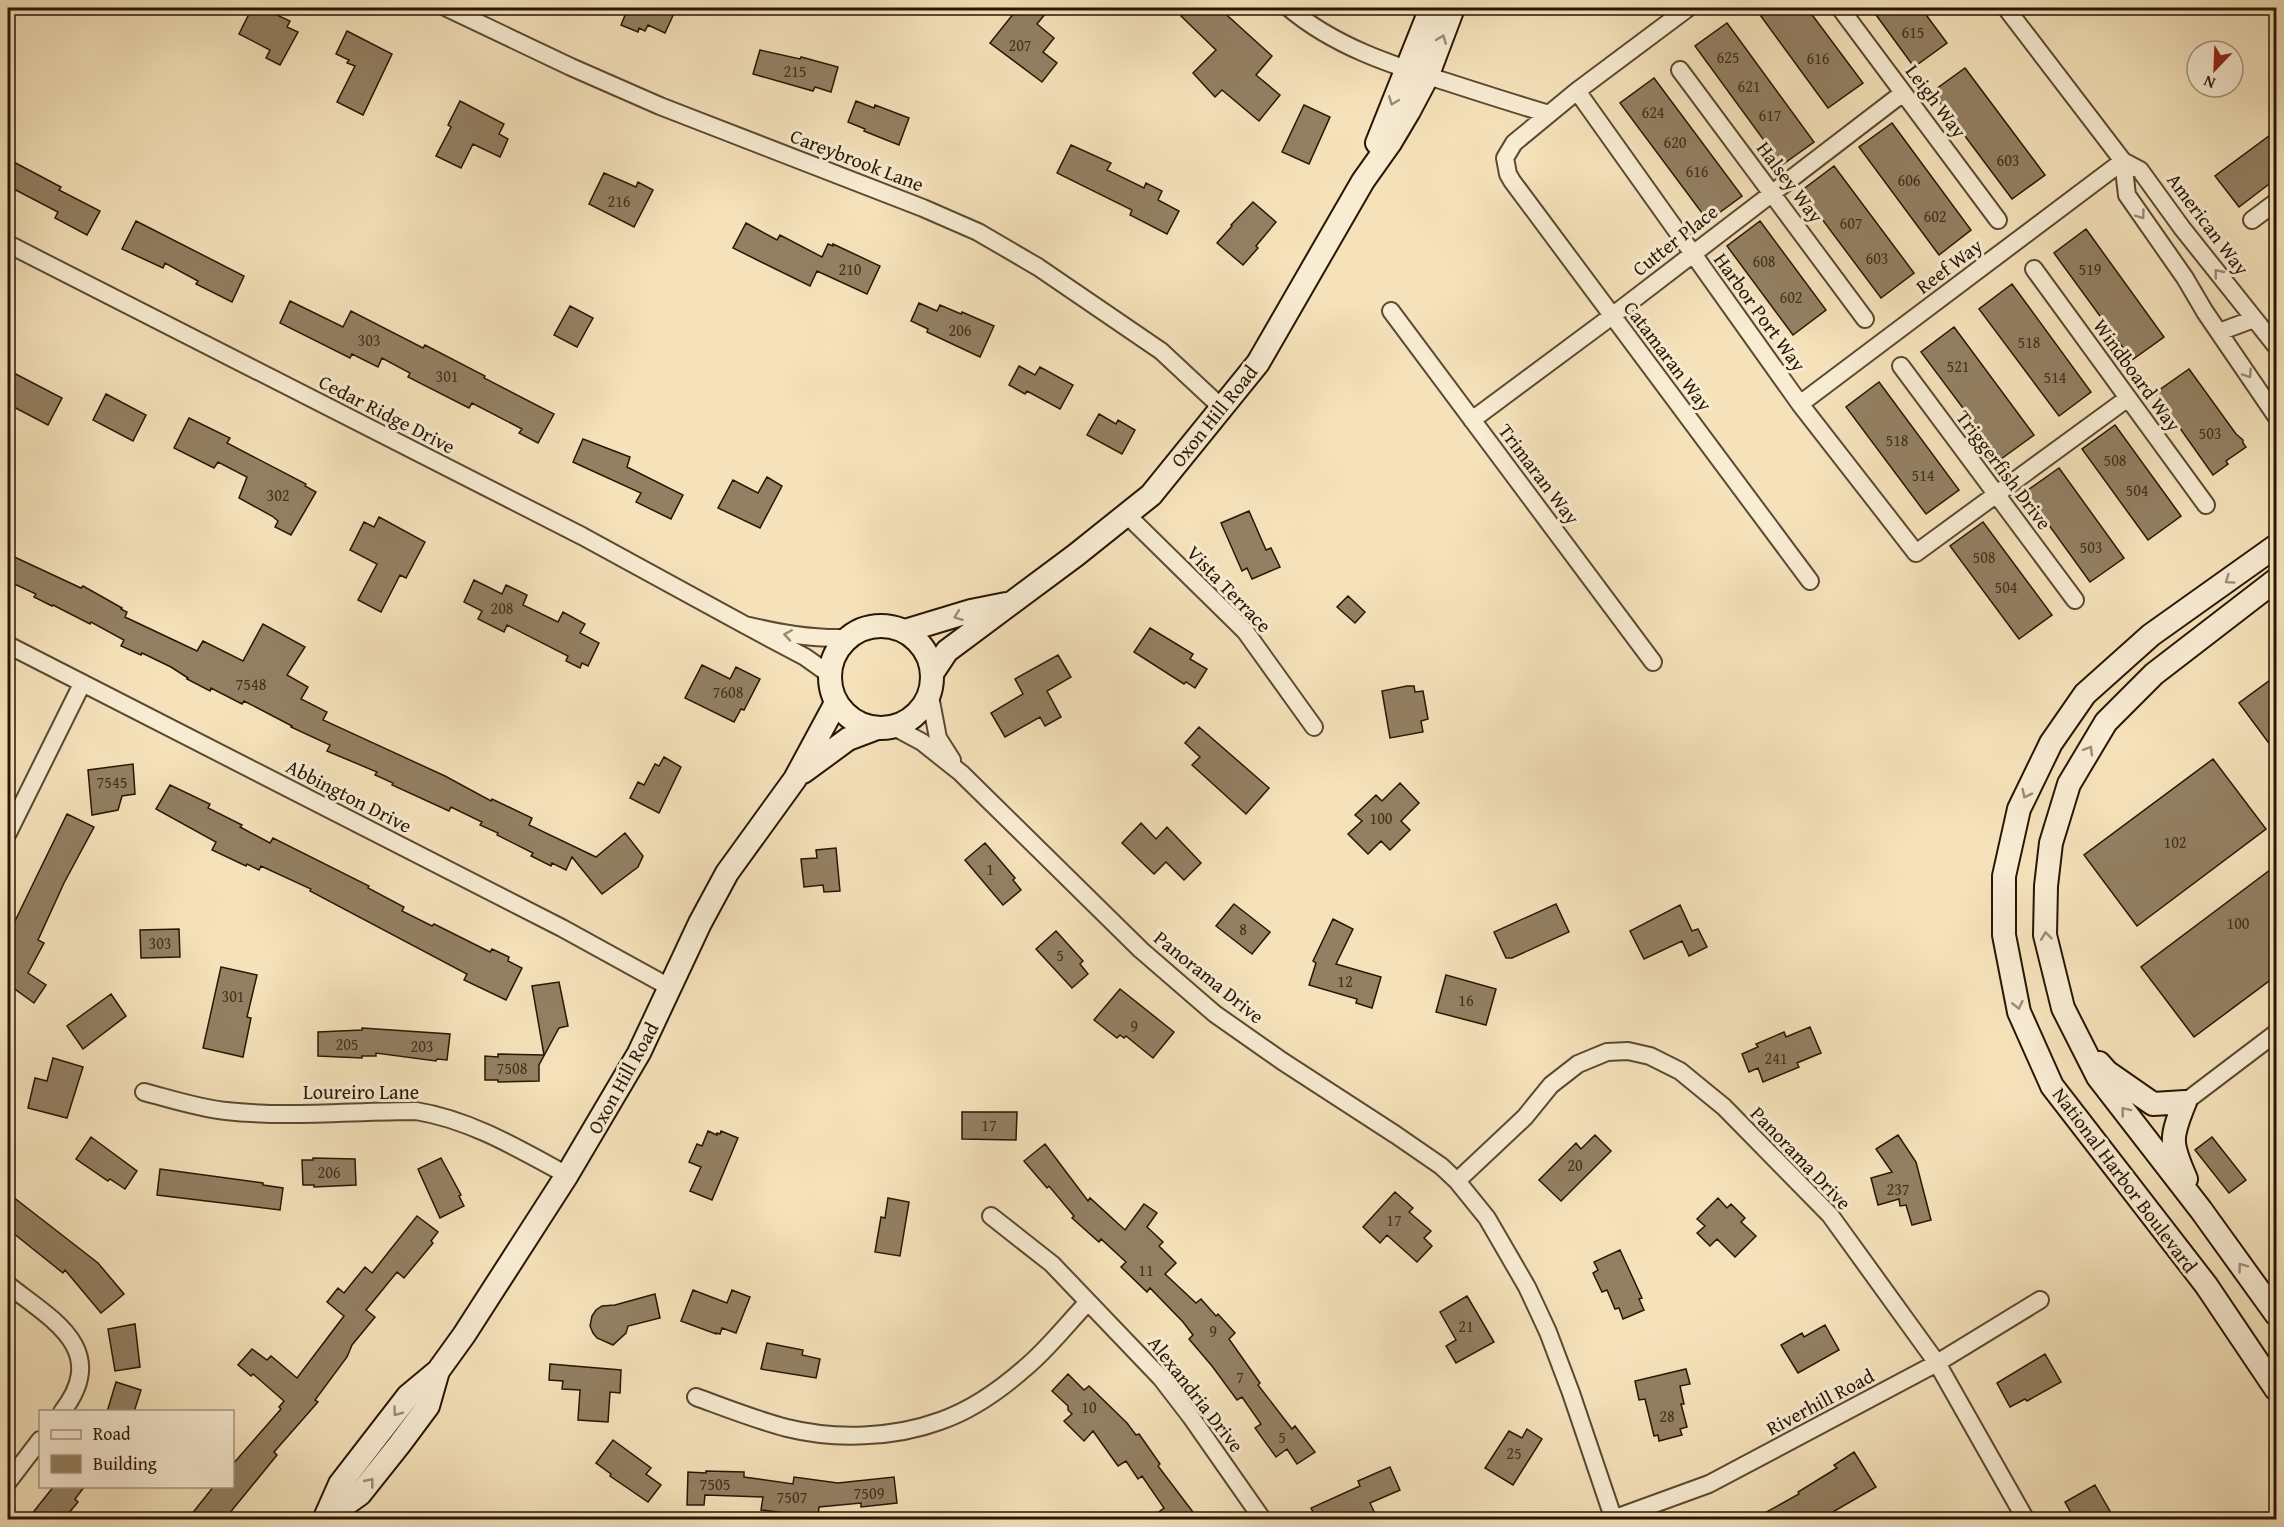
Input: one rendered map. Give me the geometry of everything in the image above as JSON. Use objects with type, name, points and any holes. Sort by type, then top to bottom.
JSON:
[{"type":"main road","name":"Oxon Hill Road","points":[[1363,181],[1405,69],[1431,8]]},
{"type":"main road","name":"Oxon Hill Road","points":[[933,672],[947,651],[1151,495],[1258,363],[1363,181],[1390,142],[1427,77],[1453,8]]},
{"type":"main road","name":"National Harbor Boulevard","points":[[2277,546],[2151,635],[2085,694],[2051,743],[2019,809],[2004,876],[2004,935],[2019,1012],[2052,1086],[2206,1285],[2277,1389]]},
{"type":"main road","name":"National Harbor Boulevard","points":[[2277,580],[2154,674],[2106,722],[2069,784],[2051,843],[2046,886],[2045,935],[2063,1008],[2098,1077],[2201,1210],[2277,1314]]},
{"type":"main road","name":"Oxon Hill Road","points":[[905,631],[972,611],[1011,603]]},
{"type":"main road","points":[[885,625],[905,631],[924,648],[933,672],[930,696],[921,710],[909,721],[885,728],[861,724],[847,716],[832,694],[830,674],[832,661],[838,649],[846,638],[864,628],[885,625]]},
{"type":"main road","name":"Oxon Hill Road","points":[[325,1520],[360,1494],[428,1406],[438,1371],[488,1301],[567,1175],[639,1053],[700,923],[727,873],[795,779],[836,703]]},
{"type":"main road","name":"Oxon Hill Road","points":[[795,779],[848,739],[885,728]]},
{"type":"main road","points":[[2082,1046],[2107,1072],[2153,1104],[2185,1102],[2173,1130],[2173,1142],[2178,1162],[2201,1210]]},
{"type":"main road","name":"National Harbor Boulevard","points":[[2206,1285],[2241,1312],[2277,1361]]},
{"type":"street","name":"Careybrook Lane","points":[[447,8],[660,106],[923,208],[978,232],[1038,267],[1161,351],[1221,406]]},
{"type":"street","points":[[1289,8],[1305,21],[1336,39],[1405,69],[1549,114],[1688,8]]},
{"type":"street","name":"Leigh Way","points":[[1840,8],[1998,220]]},
{"type":"street","name":"American Way","points":[[2006,8],[2123,161],[2140,170],[2182,228],[2277,346]]},
{"type":"street","name":"Halsey Way","points":[[1680,70],[1865,319]]},
{"type":"street","name":"Harbor Port Way","points":[[1577,92],[1800,404],[1916,553],[1996,494]]},
{"type":"street","name":"Cutter Place","points":[[1472,420],[1903,93]]},
{"type":"street","name":"Catamaran Way","points":[[1549,114],[1514,143],[1508,152],[1506,166],[1512,181],[1810,581]]},
{"type":"street","points":[[2123,161],[2127,195],[2277,416]]},
{"type":"street","name":"Reef Way","points":[[1800,404],[2123,161]]},
{"type":"street","points":[[2252,220],[2277,202]]},
{"type":"street","name":"Cedar Ridge Drive","points":[[8,244],[391,441],[582,536],[805,657],[830,674]]},
{"type":"street","name":"Windboard Way","points":[[2034,269],[2206,505]]},
{"type":"street","name":"Trimaran Way","points":[[1391,311],[1653,662]]},
{"type":"street","points":[[2219,332],[2254,319]]},
{"type":"street","name":"Triggerfish Drive","points":[[1900,366],[2074,600]]},
{"type":"street","points":[[1996,494],[2128,398]]},
{"type":"street","name":"Vista Terrace","points":[[1127,515],[1245,631],[1314,727]]},
{"type":"street","name":"Cedar Ridge Drive","points":[[745,625],[801,637],[846,638]]},
{"type":"street","name":"Abbington Drive","points":[[8,645],[551,922],[671,988]]},
{"type":"street","points":[[8,834],[82,684]]},
{"type":"street","name":"Panorama Drive","points":[[930,696],[938,738],[961,773]]},
{"type":"street","name":"Panorama Drive","points":[[885,728],[922,742],[961,773],[1142,951],[1215,1014],[1441,1166],[1457,1181],[1487,1218],[1527,1287],[1548,1332],[1571,1393],[1612,1519]]},
{"type":"street","points":[[2185,1102],[2277,1033]]},
{"type":"street","name":"Panorama Drive","points":[[1457,1181],[1526,1118],[1551,1086],[1578,1064],[1607,1052],[1628,1051],[1650,1056],[1680,1071],[1703,1088],[1830,1215],[1937,1363],[2026,1520]]},
{"type":"street","name":"Loureiro Lane","points":[[144,1092],[226,1111],[282,1113],[416,1111],[428,1113],[483,1132],[567,1175]]},
{"type":"street","name":"Alexandria Drive","points":[[991,1216],[1045,1257],[1161,1378],[1263,1520]]},
{"type":"street","points":[[8,1285],[56,1323],[77,1349],[80,1361],[78,1388],[63,1410]]},
{"type":"street","name":"Riverhill Road","points":[[1612,1519],[1709,1484],[1937,1363],[2040,1300]]},
{"type":"street","points":[[696,1397],[744,1415],[789,1428],[810,1431],[851,1435],[875,1434],[916,1427],[963,1411],[999,1389],[1027,1367],[1088,1302]]},
{"type":"street","points":[[8,1482],[39,1441]]},
{"type":"building","points":[[252,8],[262,8],[290,21],[287,27],[298,32],[280,65],[266,58],[270,50],[239,34]]},
{"type":"building","points":[[628,8],[666,8],[675,11],[665,33],[648,25],[645,31],[639,28],[638,32],[621,25]]},
{"type":"building","points":[[1018,8],[1050,8],[1037,24],[1054,38],[1043,52],[1057,63],[1042,82],[990,43]]},
{"type":"building","points":[[1189,8],[1219,8],[1272,56],[1256,75],[1280,95],[1259,121],[1222,90],[1215,97],[1193,73],[1216,50],[1181,16]]},
{"type":"building","points":[[1755,8],[1807,8],[1863,83],[1828,108]]},
{"type":"building","points":[[1871,8],[1921,8],[1947,43],[1914,67]]},
{"type":"building","points":[[1727,23],[1814,142],[1782,165],[1695,46]]},
{"type":"building","points":[[347,31],[392,54],[363,115],[337,102],[355,66],[347,63],[349,60],[336,54]]},
{"type":"building","points":[[760,50],[800,59],[801,57],[838,67],[831,92],[815,87],[813,91],[753,74]]},
{"type":"building","points":[[1965,68],[2045,175],[2012,199],[1932,92]]},
{"type":"building","points":[[1654,78],[1742,196],[1708,221],[1620,103]]},
{"type":"building","points":[[460,101],[504,124],[499,134],[508,139],[500,157],[473,144],[461,168],[436,156],[451,127],[448,125]]},
{"type":"building","points":[[856,101],[874,108],[875,105],[909,118],[899,145],[848,122]]},
{"type":"building","points":[[1304,105],[1330,117],[1309,164],[1282,152]]},
{"type":"building","points":[[1892,123],[1971,230],[1939,255],[1859,147]]},
{"type":"building","points":[[2277,130],[2277,178],[2239,207],[2215,176]]},
{"type":"building","points":[[1071,145],[1111,163],[1107,170],[1144,188],[1146,183],[1162,191],[1158,200],[1179,211],[1167,234],[1130,215],[1132,210],[1057,173]]},
{"type":"building","points":[[8,159],[61,187],[59,190],[100,211],[87,235],[55,218],[58,212],[8,186]]},
{"type":"building","points":[[1834,166],[1914,273],[1881,298],[1801,191]]},
{"type":"building","points":[[604,173],[636,187],[638,182],[653,190],[634,227],[589,204]]},
{"type":"building","points":[[1253,202],[1276,222],[1243,265],[1217,243]]},
{"type":"building","points":[[136,221],[244,276],[232,302],[196,284],[198,281],[165,263],[163,268],[122,249]]},
{"type":"building","points":[[1760,221],[1826,310],[1793,335],[1727,246]]},
{"type":"building","points":[[746,223],[777,240],[780,235],[822,257],[828,244],[833,246],[833,244],[880,266],[867,294],[817,271],[810,286],[733,248]]},
{"type":"building","points":[[2086,229],[2164,337],[2132,360],[2054,253]]},
{"type":"building","points":[[2012,284],[2091,392],[2059,416],[1979,309]]},
{"type":"building","points":[[290,301],[343,327],[351,311],[423,348],[425,345],[554,414],[538,443],[519,433],[522,429],[472,403],[469,408],[408,377],[410,373],[382,358],[378,367],[352,354],[350,358],[280,323]]},
{"type":"building","points":[[919,303],[937,311],[940,305],[994,326],[980,357],[927,332],[928,329],[911,321]]},
{"type":"building","points":[[570,306],[593,318],[577,347],[554,335]]},
{"type":"building","points":[[1954,327],[2034,435],[2001,459],[1921,352]]},
{"type":"building","points":[[1019,366],[1035,375],[1040,367],[1073,385],[1060,409],[1027,391],[1025,394],[1009,385]]},
{"type":"building","points":[[2189,369],[2246,447],[2226,461],[2228,464],[2213,475],[2155,393]]},
{"type":"building","points":[[8,370],[62,398],[48,425],[8,404]]},
{"type":"building","points":[[1879,382],[1959,490],[1926,514],[1846,407]]},
{"type":"building","points":[[106,394],[146,415],[133,441],[93,420]]},
{"type":"building","points":[[1099,414],[1116,424],[1118,420],[1135,430],[1122,454],[1087,435]]},
{"type":"building","points":[[189,418],[230,438],[227,443],[306,484],[305,486],[316,492],[291,535],[275,527],[278,521],[272,516],[239,498],[247,477],[218,462],[214,468],[174,448]]},
{"type":"building","points":[[2115,425],[2181,516],[2148,540],[2082,449]]},
{"type":"building","points":[[583,439],[630,457],[627,467],[683,495],[671,519],[636,502],[641,493],[573,462]]},
{"type":"building","points":[[2059,468],[2124,558],[2090,582],[2025,492]]},
{"type":"building","points":[[767,477],[782,486],[760,528],[718,508],[733,480],[758,493]]},
{"type":"building","points":[[1249,511],[1266,550],[1271,548],[1280,567],[1252,579],[1247,568],[1242,571],[1221,523]]},
{"type":"building","points":[[379,517],[425,542],[406,578],[400,575],[381,612],[358,600],[377,564],[350,550],[364,522],[374,527]]},
{"type":"building","points":[[1983,522],[2052,615],[2019,639],[1950,546]]},
{"type":"building","points":[[8,554],[81,588],[83,586],[122,608],[127,612],[125,617],[197,651],[203,641],[243,661],[263,624],[305,647],[287,675],[308,687],[301,699],[327,712],[323,720],[445,776],[491,801],[492,799],[532,818],[529,825],[596,857],[625,833],[643,856],[638,867],[602,894],[572,857],[566,870],[552,863],[551,866],[531,856],[533,853],[480,825],[482,822],[451,807],[449,811],[392,785],[393,783],[375,775],[377,772],[327,751],[330,745],[244,701],[242,704],[211,688],[210,691],[187,679],[171,667],[121,646],[124,640],[91,622],[90,624],[34,597],[36,594],[8,581]]},
{"type":"building","points":[[474,580],[502,594],[506,585],[527,595],[523,605],[558,622],[563,612],[585,624],[580,633],[599,643],[588,666],[582,663],[580,668],[566,661],[568,656],[507,625],[504,632],[478,619],[482,611],[464,602]]},
{"type":"building","points":[[1348,596],[1365,612],[1355,623],[1337,607]]},
{"type":"building","points":[[1150,628],[1193,654],[1190,659],[1207,669],[1195,688],[1186,682],[1184,684],[1134,652]]},
{"type":"building","points":[[1058,655],[1071,677],[1047,691],[1061,717],[1045,726],[1040,717],[1005,737],[991,713],[1023,694],[1015,679]]},
{"type":"building","points":[[702,665],[730,679],[736,667],[760,679],[744,710],[741,709],[734,722],[685,698]]},
{"type":"building","points":[[2277,675],[2277,754],[2239,703]]},
{"type":"building","points":[[1414,686],[1415,692],[1423,691],[1428,719],[1421,721],[1423,732],[1390,738],[1382,691]]},
{"type":"building","points":[[1199,727],[1269,788],[1246,814],[1192,765],[1200,757],[1185,743]]},
{"type":"building","points":[[664,757],[681,767],[659,813],[630,798],[638,782],[644,785],[655,764],[659,766]]},
{"type":"building","points":[[2213,759],[2266,829],[2137,926],[2084,855]]},
{"type":"building","points":[[133,764],[135,794],[122,796],[118,810],[92,815],[88,770]]},
{"type":"building","points":[[1400,783],[1419,803],[1401,821],[1410,830],[1390,850],[1381,841],[1368,854],[1348,834],[1362,821],[1355,815],[1376,795],[1382,801]]},
{"type":"building","points":[[170,785],[210,804],[208,808],[242,825],[240,827],[270,843],[273,838],[369,886],[368,888],[404,907],[402,911],[490,952],[492,949],[509,957],[508,961],[522,968],[506,1000],[464,980],[467,974],[310,891],[311,889],[261,866],[259,870],[247,864],[246,866],[212,850],[216,842],[156,809]]},
{"type":"building","points":[[67,814],[94,827],[64,883],[38,940],[44,943],[28,973],[46,985],[34,1003],[8,984],[8,920],[14,923]]},
{"type":"building","points":[[1141,823],[1156,839],[1167,827],[1201,863],[1184,880],[1166,862],[1154,874],[1122,843]]},
{"type":"building","points":[[985,843],[1015,878],[1013,880],[1021,890],[1003,905],[965,860]]},
{"type":"building","points":[[836,848],[840,891],[824,892],[823,885],[804,887],[801,859],[817,858],[816,850]]},
{"type":"building","points":[[2270,870],[2277,878],[2277,975],[2194,1037],[2141,967]]},
{"type":"building","points":[[1234,904],[1270,932],[1252,954],[1216,926]]},
{"type":"building","points":[[1556,904],[1569,932],[1512,958],[1506,958],[1494,932]]},
{"type":"building","points":[[1680,905],[1692,931],[1698,929],[1707,947],[1689,956],[1682,941],[1644,959],[1630,931]]},
{"type":"building","points":[[1333,919],[1353,929],[1336,964],[1381,977],[1372,1008],[1356,1003],[1357,999],[1309,985],[1316,963],[1313,961]]},
{"type":"building","points":[[179,929],[180,957],[141,958],[140,930]]},
{"type":"building","points":[[1056,931],[1083,961],[1080,964],[1088,974],[1072,988],[1036,949]]},
{"type":"building","points":[[221,967],[257,975],[247,1017],[251,1018],[243,1057],[203,1048]]},
{"type":"building","points":[[1446,975],[1496,989],[1486,1025],[1436,1012]]},
{"type":"building","points":[[559,982],[568,1026],[559,1028],[539,1065],[539,1081],[485,1080],[485,1056],[544,1055],[532,986]]},
{"type":"building","points":[[1120,989],[1174,1032],[1153,1058],[1126,1036],[1124,1038],[1120,1035],[1117,1038],[1094,1020]]},
{"type":"building","points":[[111,994],[126,1016],[83,1049],[67,1026]]},
{"type":"building","points":[[1810,1027],[1821,1053],[1797,1063],[1799,1067],[1763,1082],[1758,1068],[1749,1072],[1742,1054],[1758,1047],[1756,1044],[1784,1032],[1786,1037]]},
{"type":"building","points":[[362,1028],[450,1034],[447,1060],[437,1059],[436,1061],[376,1053],[376,1056],[362,1056],[362,1058],[318,1056],[318,1032],[362,1030]]},
{"type":"building","points":[[53,1058],[83,1067],[67,1118],[28,1108],[35,1078],[47,1081]]},
{"type":"building","points":[[962,1112],[1017,1112],[1016,1140],[962,1139]]},
{"type":"building","points":[[708,1131],[717,1135],[721,1131],[738,1138],[712,1200],[690,1191],[701,1167],[689,1162],[697,1144],[702,1146]]},
{"type":"building","points":[[1595,1135],[1611,1151],[1561,1201],[1539,1180],[1576,1143],[1581,1149]]},
{"type":"building","points":[[1898,1135],[1916,1162],[1931,1220],[1912,1225],[1906,1205],[1900,1206],[1899,1199],[1878,1205],[1871,1178],[1892,1172],[1876,1149]]},
{"type":"building","points":[[91,1137],[137,1171],[125,1189],[110,1179],[108,1181],[76,1159]]},
{"type":"building","points":[[2212,1137],[2246,1180],[2229,1193],[2195,1150]]},
{"type":"building","points":[[1045,1144],[1088,1201],[1090,1198],[1125,1230],[1144,1204],[1157,1213],[1147,1227],[1163,1242],[1159,1246],[1176,1263],[1165,1274],[1196,1303],[1201,1299],[1235,1333],[1229,1339],[1260,1383],[1258,1385],[1292,1429],[1295,1426],[1315,1452],[1297,1464],[1287,1449],[1276,1457],[1255,1428],[1261,1424],[1242,1397],[1237,1400],[1189,1339],[1193,1335],[1183,1322],[1150,1288],[1147,1292],[1121,1267],[1126,1262],[1101,1239],[1099,1242],[1072,1218],[1074,1216],[1049,1186],[1047,1188],[1024,1161]]},
{"type":"building","points":[[313,1158],[355,1159],[356,1185],[314,1187],[314,1185],[303,1185],[302,1160],[313,1160]]},
{"type":"building","points":[[441,1158],[461,1195],[459,1196],[464,1206],[440,1218],[418,1169]]},
{"type":"building","points":[[160,1169],[263,1183],[263,1185],[283,1188],[280,1210],[157,1195]]},
{"type":"building","points":[[1395,1192],[1413,1208],[1409,1212],[1431,1231],[1424,1238],[1432,1246],[1417,1262],[1387,1235],[1380,1243],[1363,1227]]},
{"type":"building","points":[[8,1193],[98,1263],[124,1294],[101,1313],[65,1270],[63,1273],[8,1229]]},
{"type":"building","points":[[888,1198],[909,1202],[900,1256],[875,1252],[881,1217],[885,1218]]},
{"type":"building","points":[[1718,1198],[1727,1208],[1731,1204],[1745,1218],[1741,1222],[1756,1236],[1735,1257],[1717,1239],[1710,1246],[1697,1233],[1705,1226],[1697,1219]]},
{"type":"building","points":[[417,1216],[438,1232],[431,1241],[433,1243],[404,1278],[397,1272],[366,1310],[375,1317],[352,1345],[347,1357],[315,1400],[318,1402],[274,1452],[277,1455],[224,1520],[187,1520],[212,1488],[234,1488],[234,1463],[281,1409],[279,1407],[284,1401],[253,1374],[251,1376],[238,1365],[252,1349],[267,1360],[271,1356],[297,1378],[344,1316],[327,1302],[338,1288],[344,1293],[365,1267],[372,1273]]},
{"type":"building","points":[[1620,1250],[1642,1298],[1639,1299],[1644,1310],[1623,1319],[1619,1308],[1615,1309],[1607,1290],[1602,1292],[1593,1273],[1598,1270],[1594,1262]]},
{"type":"building","points":[[693,1290],[727,1303],[732,1290],[750,1297],[736,1333],[722,1328],[720,1334],[716,1334],[681,1321]]},
{"type":"building","points":[[655,1294],[660,1318],[628,1326],[626,1333],[613,1345],[597,1338],[593,1333],[590,1326],[592,1316],[602,1306],[615,1305]]},
{"type":"building","points":[[1467,1296],[1494,1342],[1456,1363],[1446,1346],[1456,1340],[1440,1312]]},
{"type":"building","points":[[135,1324],[140,1367],[115,1371],[108,1329]]},
{"type":"building","points":[[1825,1325],[1839,1350],[1798,1373],[1781,1345],[1802,1333],[1804,1337]]},
{"type":"building","points":[[767,1343],[803,1350],[802,1355],[820,1359],[816,1378],[761,1369]]},
{"type":"building","points":[[2045,1354],[2061,1382],[2027,1401],[2025,1399],[2010,1407],[1997,1383]]},
{"type":"building","points":[[550,1364],[621,1370],[620,1393],[610,1392],[608,1422],[578,1420],[580,1390],[562,1389],[563,1381],[549,1380]]},
{"type":"building","points":[[1686,1369],[1690,1384],[1680,1386],[1684,1404],[1681,1404],[1687,1427],[1680,1429],[1682,1435],[1659,1441],[1658,1435],[1654,1436],[1645,1399],[1639,1400],[1635,1381]]},
{"type":"building","points":[[1068,1374],[1084,1390],[1089,1386],[1127,1423],[1136,1435],[1139,1434],[1160,1464],[1158,1466],[1199,1520],[1148,1520],[1164,1508],[1142,1476],[1138,1479],[1126,1461],[1118,1466],[1093,1431],[1084,1441],[1064,1421],[1072,1414],[1068,1406],[1052,1391]]},
{"type":"building","points":[[116,1382],[141,1390],[135,1410],[108,1410]]},
{"type":"building","points":[[1527,1429],[1542,1439],[1513,1485],[1485,1468],[1509,1431],[1522,1438]]},
{"type":"building","points":[[613,1440],[651,1468],[646,1474],[661,1485],[648,1502],[610,1476],[611,1474],[596,1463]]},
{"type":"building","points":[[1854,1452],[1876,1487],[1819,1520],[1752,1520],[1799,1494],[1798,1492],[1837,1468],[1834,1465]]},
{"type":"building","points":[[1390,1467],[1400,1490],[1370,1503],[1378,1520],[1317,1520],[1311,1508],[1360,1486],[1358,1481]]},
{"type":"building","points":[[706,1471],[744,1472],[744,1477],[793,1484],[794,1477],[838,1483],[894,1477],[897,1503],[861,1507],[861,1503],[819,1507],[818,1517],[761,1510],[763,1497],[705,1495],[704,1505],[687,1505],[688,1472],[706,1473]]},
{"type":"building","points":[[2095,1485],[2115,1520],[2075,1520],[2065,1502]]},
{"type":"building","points":[[52,1488],[83,1488],[75,1499],[78,1502],[63,1520],[27,1520]]}]
